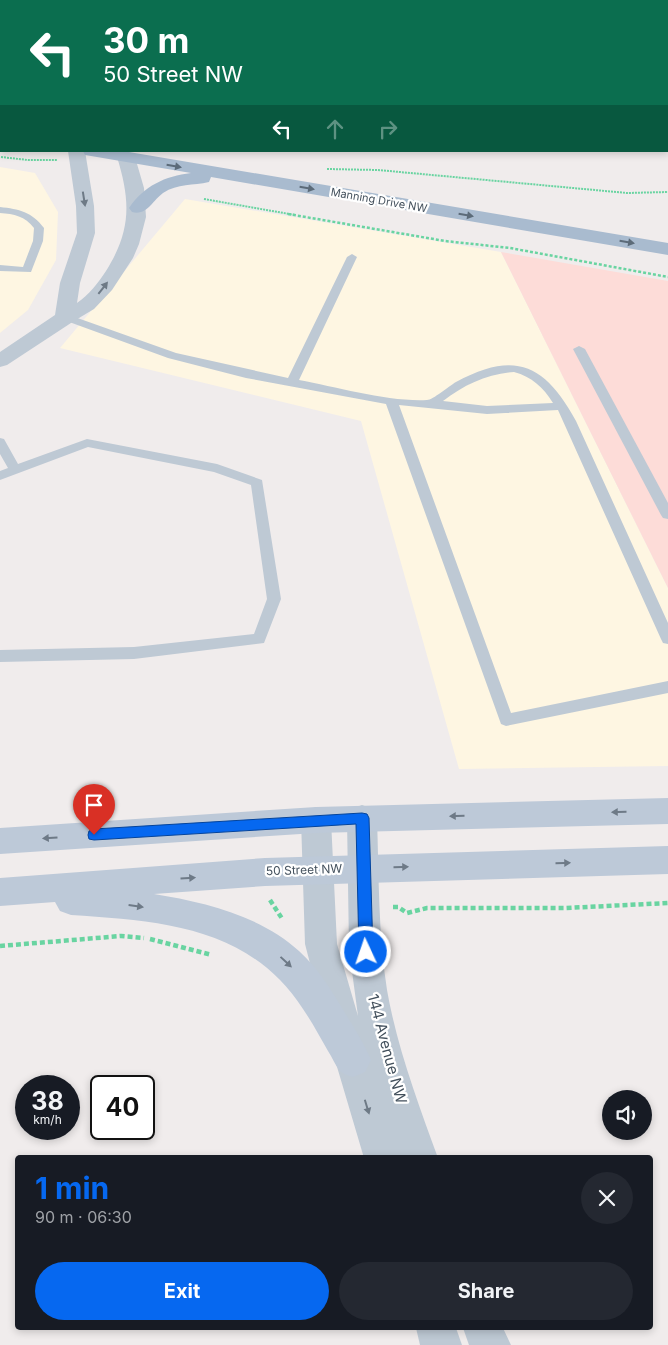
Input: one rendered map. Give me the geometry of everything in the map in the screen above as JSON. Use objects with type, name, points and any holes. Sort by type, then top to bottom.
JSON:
[{"type":"main road","name":"Manning Drive NW","points":[[102,152],[125,154],[259,180],[668,249]]},
{"type":"main road","points":[[138,208],[149,194],[168,183],[201,178],[259,180]]},
{"type":"main road","points":[[0,842],[316,820],[668,811]]},
{"type":"main road","name":"50 Street NW","points":[[0,892],[265,872],[668,860]]},
{"type":"main road","points":[[0,896],[128,904],[163,910],[213,923],[247,935],[269,948],[287,962],[303,980],[318,1001],[353,1060]]},
{"type":"street","points":[[65,317],[70,283],[86,233],[85,206],[76,152]]},
{"type":"street","points":[[0,360],[65,317],[87,305],[99,294],[120,265],[133,239],[138,208],[137,196],[125,154]]},
{"type":"street","name":"144 Avenue NW","points":[[362,818],[365,944],[372,996],[395,1085],[419,1155]]},
{"type":"street","points":[[316,820],[321,944],[353,1060],[382,1155]]},
{"type":"street","points":[[437,1330],[441,1345]]},
{"type":"street","points":[[484,1330],[490,1345]]},
{"type":"lane","points":[[0,210],[18,212],[32,217],[39,228],[38,241],[27,270],[0,268]]},
{"type":"lane","points":[[292,382],[352,257]]},
{"type":"lane","points":[[65,317],[172,356],[246,374],[391,401],[487,410],[561,406]]},
{"type":"lane","points":[[579,349],[668,515]]},
{"type":"lane","points":[[432,404],[447,391],[491,370],[512,368],[527,371],[540,379],[570,421],[668,639]]},
{"type":"lane","points":[[391,401],[506,720],[668,687]]},
{"type":"lane","points":[[0,442],[15,470]]},
{"type":"lane","points":[[0,476],[86,443],[217,468],[258,483],[274,599],[259,639],[134,653],[0,656]]},
{"type":"path","points":[[0,156],[28,160],[56,160]]},
{"type":"path","points":[[323,169],[378,170],[627,193],[668,192]]},
{"type":"path","points":[[203,199],[445,241],[510,248],[668,277]]},
{"type":"path","points":[[267,895],[283,921]]},
{"type":"path","points":[[398,907],[407,913],[427,908],[566,908],[668,903]]},
{"type":"path","points":[[0,946],[122,936],[146,938],[174,944],[218,957]]},
{"type":"shaded area","points":[[0,167],[35,173],[58,212],[56,260],[28,310],[0,333]]},
{"type":"shaded area","points":[[185,199],[501,252],[668,588],[668,766],[459,769],[361,421],[60,348]]},
{"type":"shaded area","points":[[501,252],[668,281],[668,588]]},
{"type":"route","points":[[94,835],[362,818],[366,952]]}]
